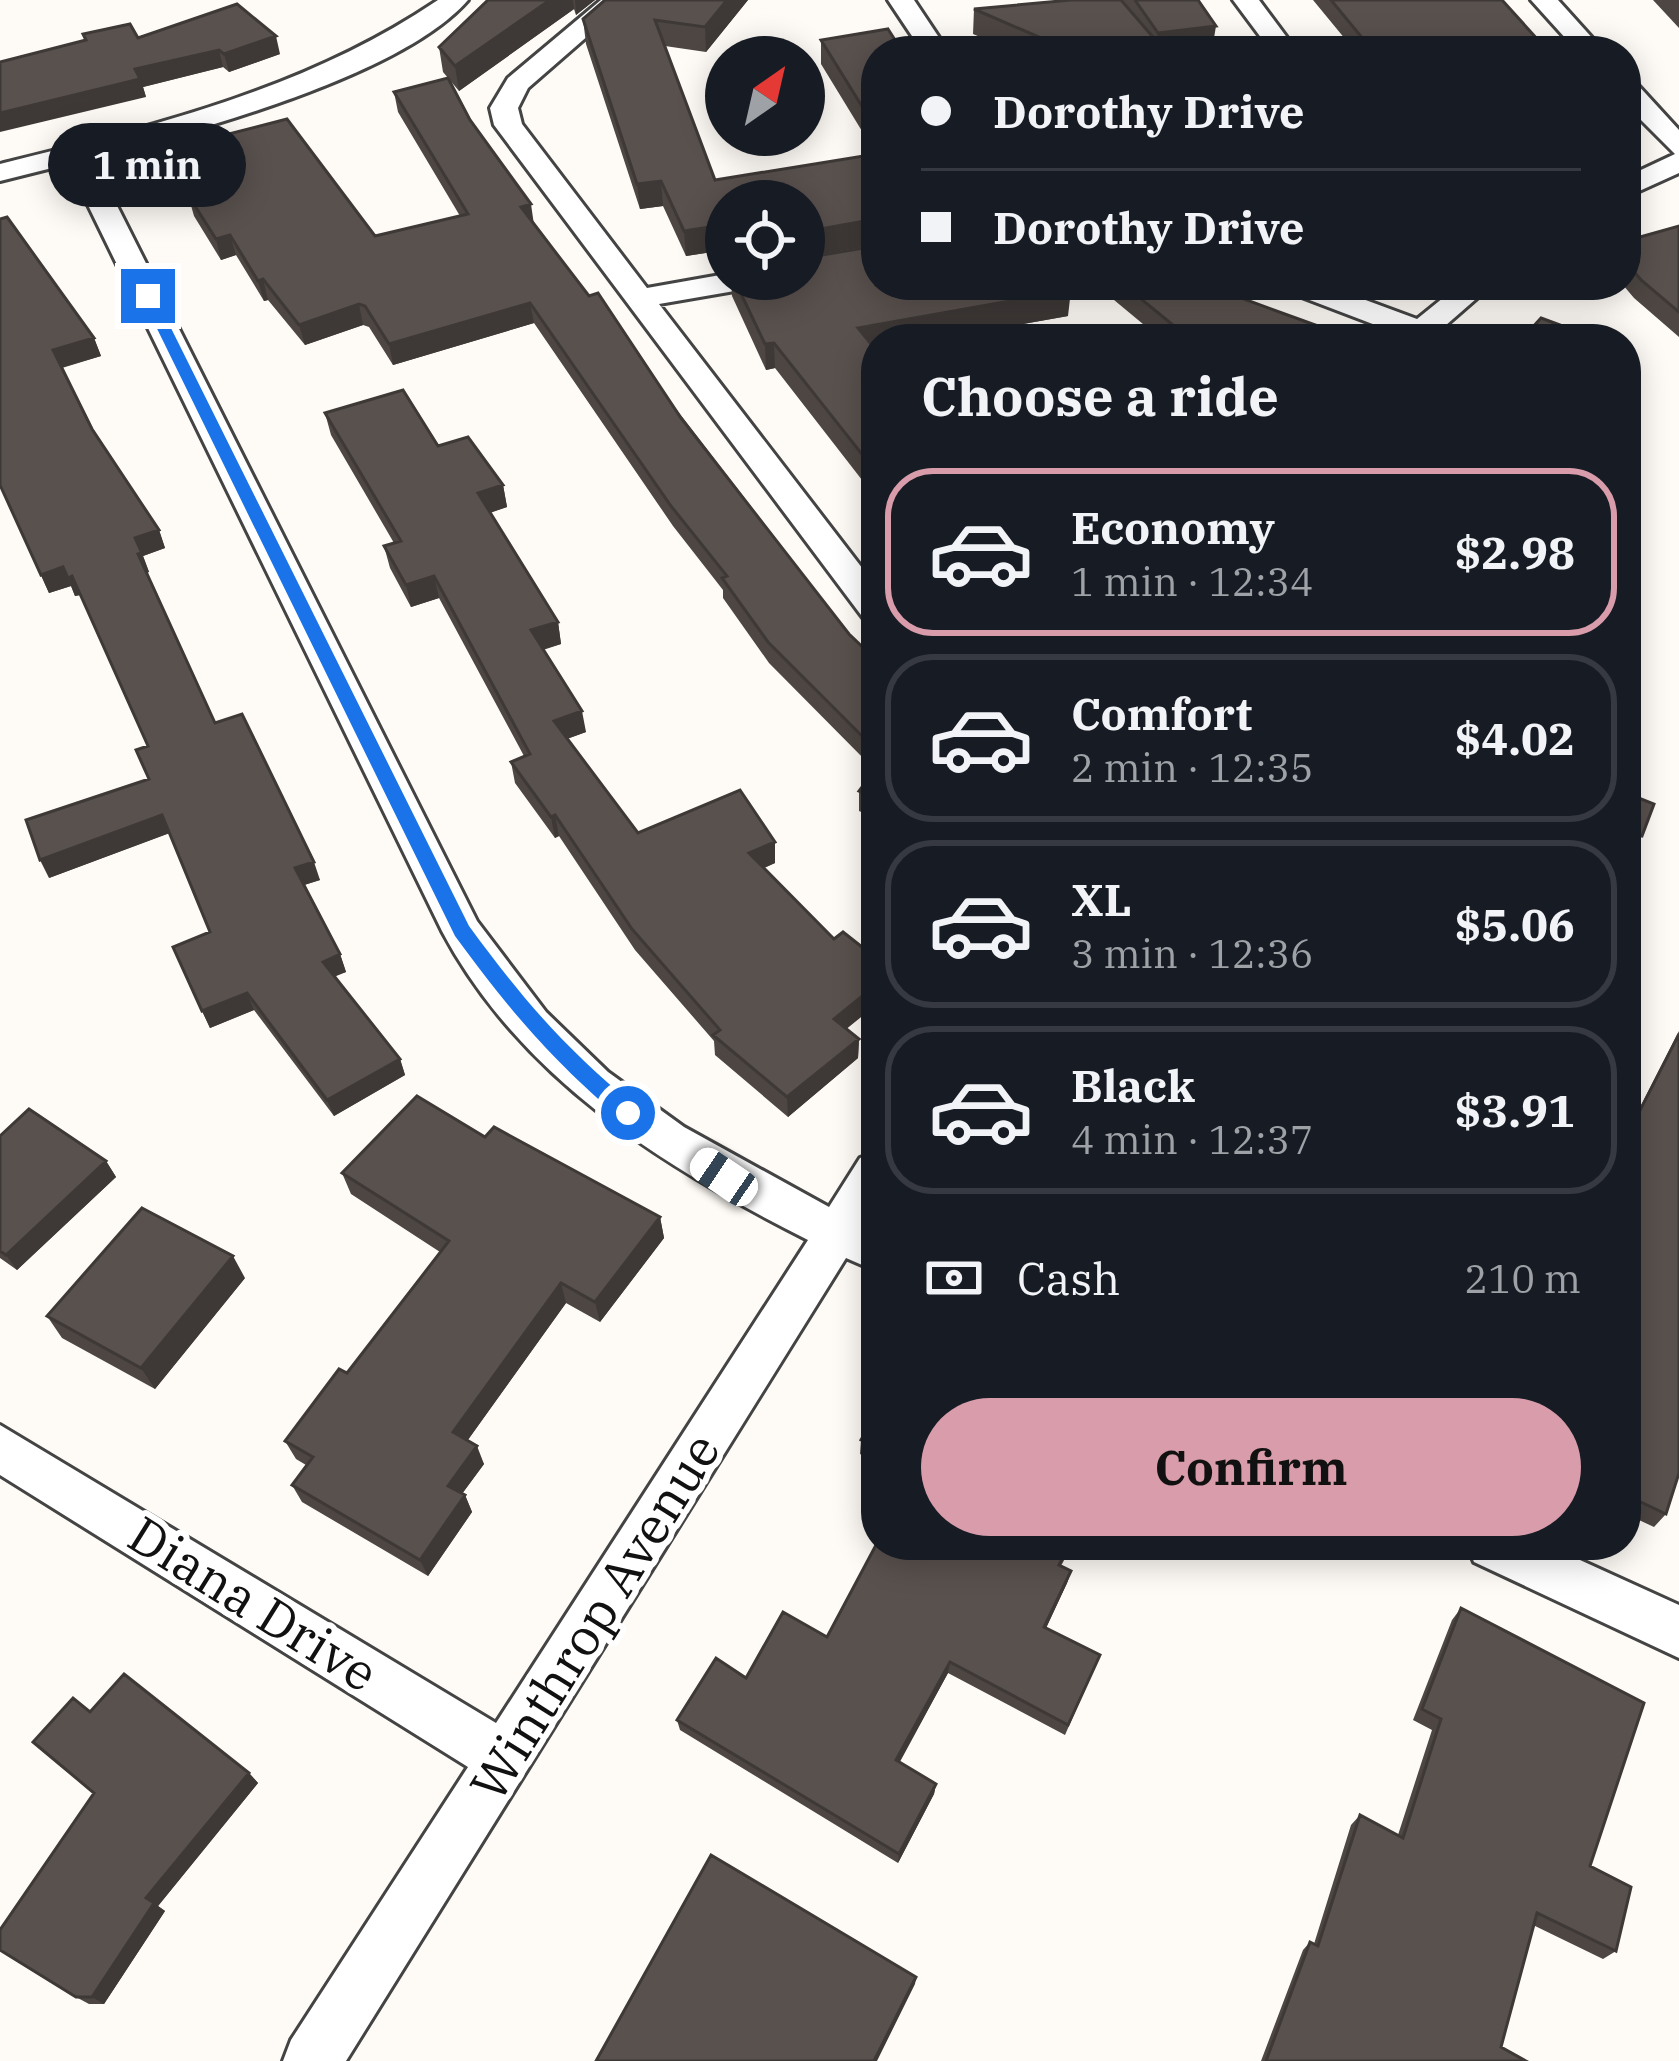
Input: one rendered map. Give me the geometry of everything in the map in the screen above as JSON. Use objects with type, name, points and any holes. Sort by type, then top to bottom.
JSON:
[{"type":"street","points":[[0,173],[262,101],[319,80],[387,46],[455,0]]},
{"type":"street","points":[[616,0],[517,84],[504,108],[508,125],[861,591]]},
{"type":"street","points":[[901,0],[925,36]]},
{"type":"street","points":[[1246,0],[1273,36]]},
{"type":"street","points":[[1544,0],[1577,36]]},
{"type":"street","points":[[1641,105],[1679,147]]},
{"type":"street","points":[[77,153],[462,931],[522,1013],[560,1054],[628,1113],[724,1177],[857,1242]]},
{"type":"street","points":[[1641,181],[1679,162]]},
{"type":"street","points":[[639,298],[705,287]]},
{"type":"street","points":[[1333,300],[1390,324]]},
{"type":"street","points":[[1429,324],[1459,300]]},
{"type":"street","name":"Winthrop Avenue","points":[[312,2061],[506,1760],[857,1242]]},
{"type":"street","name":"Diana Drive","points":[[0,1448],[506,1760]]},
{"type":"street","points":[[1524,1560],[1679,1632]]},
{"type":"building","points":[[488,0],[550,0],[455,66],[439,47]]},
{"type":"building","points":[[605,0],[727,0],[705,27],[655,20],[715,180],[705,180],[705,228],[684,231],[661,181],[637,184],[583,19]]},
{"type":"building","points":[[1121,0],[1152,36],[1036,36],[974,9]]},
{"type":"building","points":[[1135,0],[1198,0],[1216,26],[1158,33]]},
{"type":"building","points":[[1331,0],[1502,0],[1534,36],[1361,36]]},
{"type":"building","points":[[237,4],[276,36],[224,54],[219,50],[135,69],[140,79],[0,113],[0,62],[130,24],[138,38]]},
{"type":"building","points":[[888,29],[892,36],[861,36],[861,105],[825,39]]},
{"type":"building","points":[[448,78],[470,120],[531,204],[521,207],[589,296],[598,293],[681,418],[861,646],[861,735],[768,642],[722,578],[727,576],[671,506],[530,303],[389,344],[359,304],[299,325],[263,279],[258,281],[230,235],[216,239],[188,195],[209,190],[182,146],[287,119],[375,236],[468,214],[394,92]]},
{"type":"building","points":[[861,156],[861,222],[825,228],[825,180],[715,180]]},
{"type":"building","points":[[7,217],[94,338],[53,350],[92,429],[159,530],[135,538],[142,553],[138,554],[215,723],[242,714],[314,862],[295,868],[340,954],[323,962],[400,1059],[327,1100],[247,993],[202,1011],[173,947],[210,932],[162,815],[40,860],[26,820],[149,779],[136,750],[148,746],[72,576],[68,578],[63,567],[41,575],[0,485],[0,219]]},
{"type":"building","points":[[1679,226],[1679,312],[1641,280],[1641,237]]},
{"type":"building","points":[[861,248],[861,300],[1015,300],[861,324],[861,453],[774,343],[765,344],[744,300],[825,300],[825,254]]},
{"type":"building","points":[[1142,300],[1246,300],[1312,324],[1172,324]]},
{"type":"building","points":[[403,390],[438,446],[468,437],[503,485],[478,493],[558,622],[531,630],[582,711],[554,721],[638,833],[740,790],[775,842],[749,853],[834,939],[843,932],[861,946],[861,997],[834,1019],[859,1039],[787,1097],[713,1035],[720,1030],[632,929],[555,815],[551,817],[511,762],[530,754],[434,576],[406,585],[384,546],[401,541],[325,413]]},
{"type":"building","points":[[1641,799],[1654,804],[1641,836]]},
{"type":"building","points":[[1679,1034],[1679,1473],[1666,1514],[1641,1502],[1641,1108]]},
{"type":"building","points":[[417,1096],[485,1137],[494,1127],[660,1217],[595,1302],[561,1283],[453,1432],[477,1446],[448,1486],[465,1495],[420,1560],[292,1485],[313,1457],[285,1441],[339,1369],[347,1373],[449,1241],[342,1173]]},
{"type":"building","points":[[29,1109],[106,1161],[6,1255],[0,1251],[0,1136]]},
{"type":"building","points":[[142,1208],[233,1256],[141,1368],[47,1316]]},
{"type":"building","points":[[868,1560],[1062,1560],[1059,1565],[1071,1571],[1044,1627],[1100,1655],[1068,1725],[950,1662],[896,1760],[936,1784],[899,1854],[677,1720],[716,1658],[746,1678],[783,1612],[827,1637]]},
{"type":"building","points":[[1461,1608],[1644,1703],[1590,1866],[1631,1887],[1616,1951],[1537,1913],[1501,2047],[1526,2061],[1266,2061],[1310,1942],[1318,1946],[1360,1815],[1403,1838],[1441,1719],[1422,1709]]},
{"type":"building","points":[[124,1674],[249,1773],[146,1898],[154,1903],[92,1997],[76,1997],[0,1950],[0,1930],[94,1793],[33,1742],[73,1698],[90,1712]]},
{"type":"building","points":[[711,1855],[916,1977],[874,2061],[596,2061]]},
{"type":"route","points":[[148,296],[462,931],[522,1013],[560,1054],[628,1113]]}]
